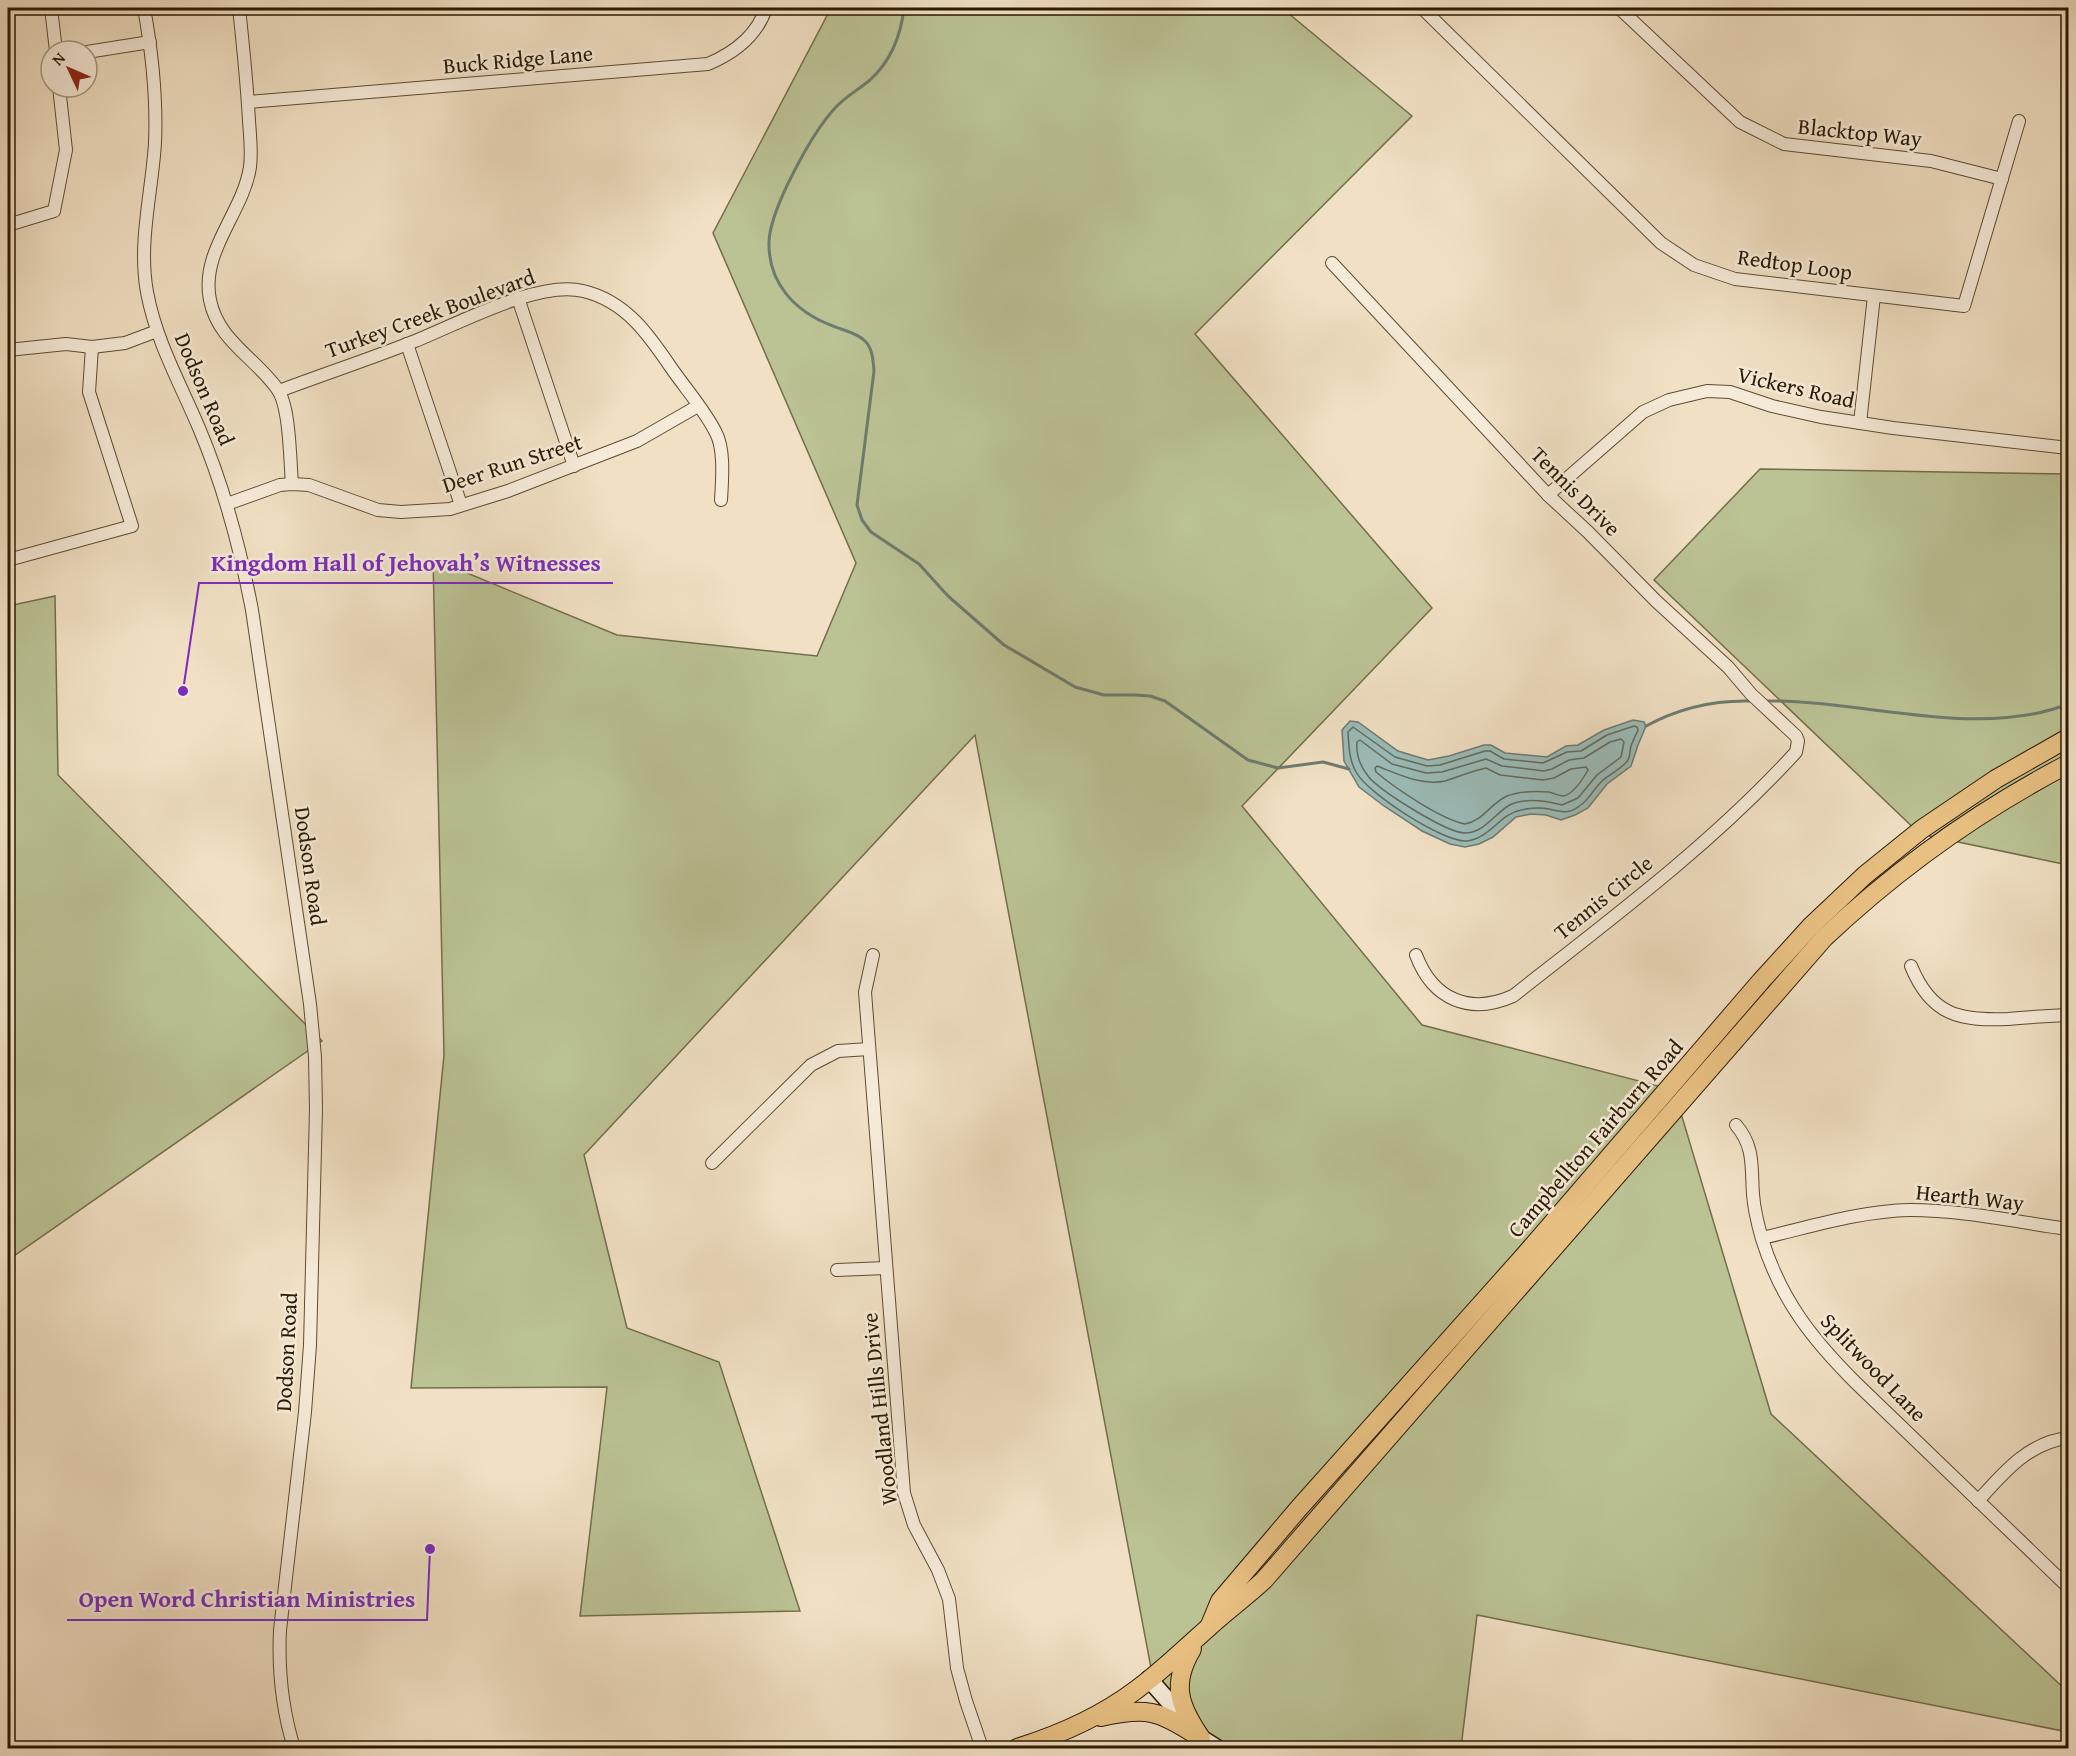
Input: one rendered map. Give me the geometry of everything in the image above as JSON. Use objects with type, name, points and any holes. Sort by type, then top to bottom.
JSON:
[{"type":"main road","name":"Campbellton Fairburn Road","points":[[1209,1626],[1220,1601],[1299,1508],[1524,1256],[1811,926],[1865,875],[1922,829],[1996,779],[2068,738]]},
{"type":"main road","name":"Campbellton Fairburn Road","points":[[1017,1749],[1085,1721],[1119,1701],[1180,1654],[1209,1626],[1264,1580],[1824,939],[1871,895],[1947,836],[2008,796],[2068,764]]},
{"type":"main road","points":[[1209,1626],[1192,1648],[1183,1664],[1179,1679],[1184,1707],[1190,1721],[1209,1743]]},
{"type":"main road","points":[[1149,1679],[1209,1743]]},
{"type":"main road","points":[[1085,1721],[1143,1711],[1164,1716],[1209,1743]]},
{"type":"street","points":[[51,8],[55,39]]},
{"type":"street","name":"Dodson Road","points":[[144,8],[155,82],[155,142],[144,246],[147,289],[157,331],[199,427],[227,504],[242,559],[252,610],[310,1004],[315,1057],[316,1109],[310,1345],[305,1412],[280,1630],[279,1661],[281,1694],[294,1749]]},
{"type":"street","points":[[239,8],[248,102],[250,164],[247,184],[216,248],[208,273],[210,299],[216,319],[227,336],[279,391],[285,407],[292,484]]},
{"type":"street","name":"Buck Ridge Lane","points":[[248,102],[708,64],[725,57],[741,45],[763,18],[766,8]]},
{"type":"street","name":"Redtop Loop","points":[[1422,8],[1661,243],[1694,265],[1735,279],[1964,306],[2019,121]]},
{"type":"street","name":"Blacktop Way","points":[[1619,8],[1740,122],[1784,144],[1931,161],[2002,179]]},
{"type":"street","points":[[99,50],[150,42]]},
{"type":"street","points":[[8,225],[54,211],[66,150],[60,99]]},
{"type":"street","name":"Tennis Drive","points":[[1332,263],[1548,495],[1656,601],[1728,667],[1751,694],[1796,736],[1798,741]]},
{"type":"street","name":"Turkey Creek Boulevard","points":[[279,391],[407,344],[518,298],[555,290],[582,290],[608,300],[628,312],[648,333],[717,434],[722,461],[721,500]]},
{"type":"street","points":[[1860,423],[1874,296]]},
{"type":"street","points":[[518,298],[574,466]]},
{"type":"street","points":[[8,350],[66,344],[92,347],[125,343],[157,331]]},
{"type":"street","points":[[407,344],[461,505]]},
{"type":"street","points":[[8,558],[132,526],[89,392],[92,347]]},
{"type":"street","name":"Vickers Road","points":[[1548,495],[1643,412],[1669,400],[1707,391],[1730,392],[1772,406],[1821,417],[2068,447]]},
{"type":"street","name":"Deer Run Street","points":[[227,504],[280,485],[292,484],[309,485],[378,510],[450,509],[574,466],[637,441],[698,406]]},
{"type":"street","name":"Tennis Circle","points":[[1416,955],[1421,969],[1430,982],[1441,993],[1454,1000],[1485,1005],[1513,996],[1613,917],[1741,809],[1796,752],[1798,741]]},
{"type":"street","name":"Woodland Hills Drive","points":[[873,955],[865,992],[904,1493],[914,1525],[938,1570],[949,1599],[957,1668],[982,1749]]},
{"type":"street","points":[[1911,966],[1918,984],[1930,999],[1946,1011],[1966,1018],[1982,1020],[2068,1015]]},
{"type":"street","points":[[712,1163],[811,1065],[838,1051],[869,1049]]},
{"type":"street","name":"Splitwood Lane","points":[[1736,1125],[1745,1135],[1750,1149],[1754,1198],[1762,1238],[1776,1278],[1798,1318],[1822,1349],[2068,1587]]},
{"type":"street","name":"Hearth Way","points":[[1762,1238],[1865,1215],[1908,1210],[1946,1212],[2068,1229]]},
{"type":"street","points":[[837,1270],[886,1268]]},
{"type":"street","points":[[1978,1501],[2007,1469],[2030,1452],[2060,1439],[2068,1438]]},
{"type":"green space","points":[[831,8],[1282,8],[1412,116],[1195,334],[1432,608],[1242,806],[1422,1025],[1674,1090],[1771,1414],[2068,1692],[2068,1732],[1477,1615],[1461,1748],[1232,1748],[1196,1728],[1151,1668],[975,735],[584,1155],[627,1328],[719,1362],[800,1611],[580,1616],[607,1387],[411,1388],[444,1055],[433,559],[617,635],[817,656],[856,563],[713,233]]},
{"type":"green space","points":[[1760,469],[2068,474],[2068,865],[1920,834],[1654,580]]},
{"type":"green space","points":[[55,596],[58,775],[322,1041],[8,1260],[8,606]]},
{"type":"water","points":[[1633,720],[1644,722],[1646,726],[1631,766],[1607,784],[1588,808],[1561,820],[1546,815],[1531,814],[1516,817],[1493,837],[1479,844],[1465,847],[1450,844],[1422,831],[1384,806],[1359,787],[1344,761],[1342,730],[1350,721],[1358,722],[1398,751],[1428,760],[1484,745],[1491,745],[1505,753],[1547,757],[1566,746],[1578,745],[1604,730]]},
{"type":"waterway","points":[[904,8],[894,47],[884,64],[870,80],[835,108],[804,153],[776,211],[769,242],[773,270],[786,294],[807,313],[861,338],[868,344],[871,351],[874,371],[857,505],[862,520],[871,532],[919,564],[948,596],[1004,645],[1075,687],[1104,695],[1150,696],[1165,701],[1248,760],[1278,768],[1323,762],[1349,769]]},
{"type":"waterway","points":[[1646,726],[1671,714],[1697,706],[1751,701]]},
{"type":"waterway","points":[[1764,701],[1801,702],[1957,718],[1996,718],[2033,714],[2068,704]]},
{"type":"place","name":"Kingdom Hall of Jehovah’s Witnesses","points":[[183,691]]},
{"type":"place","name":"Open Word Christian Ministries","points":[[430,1549]]}]
